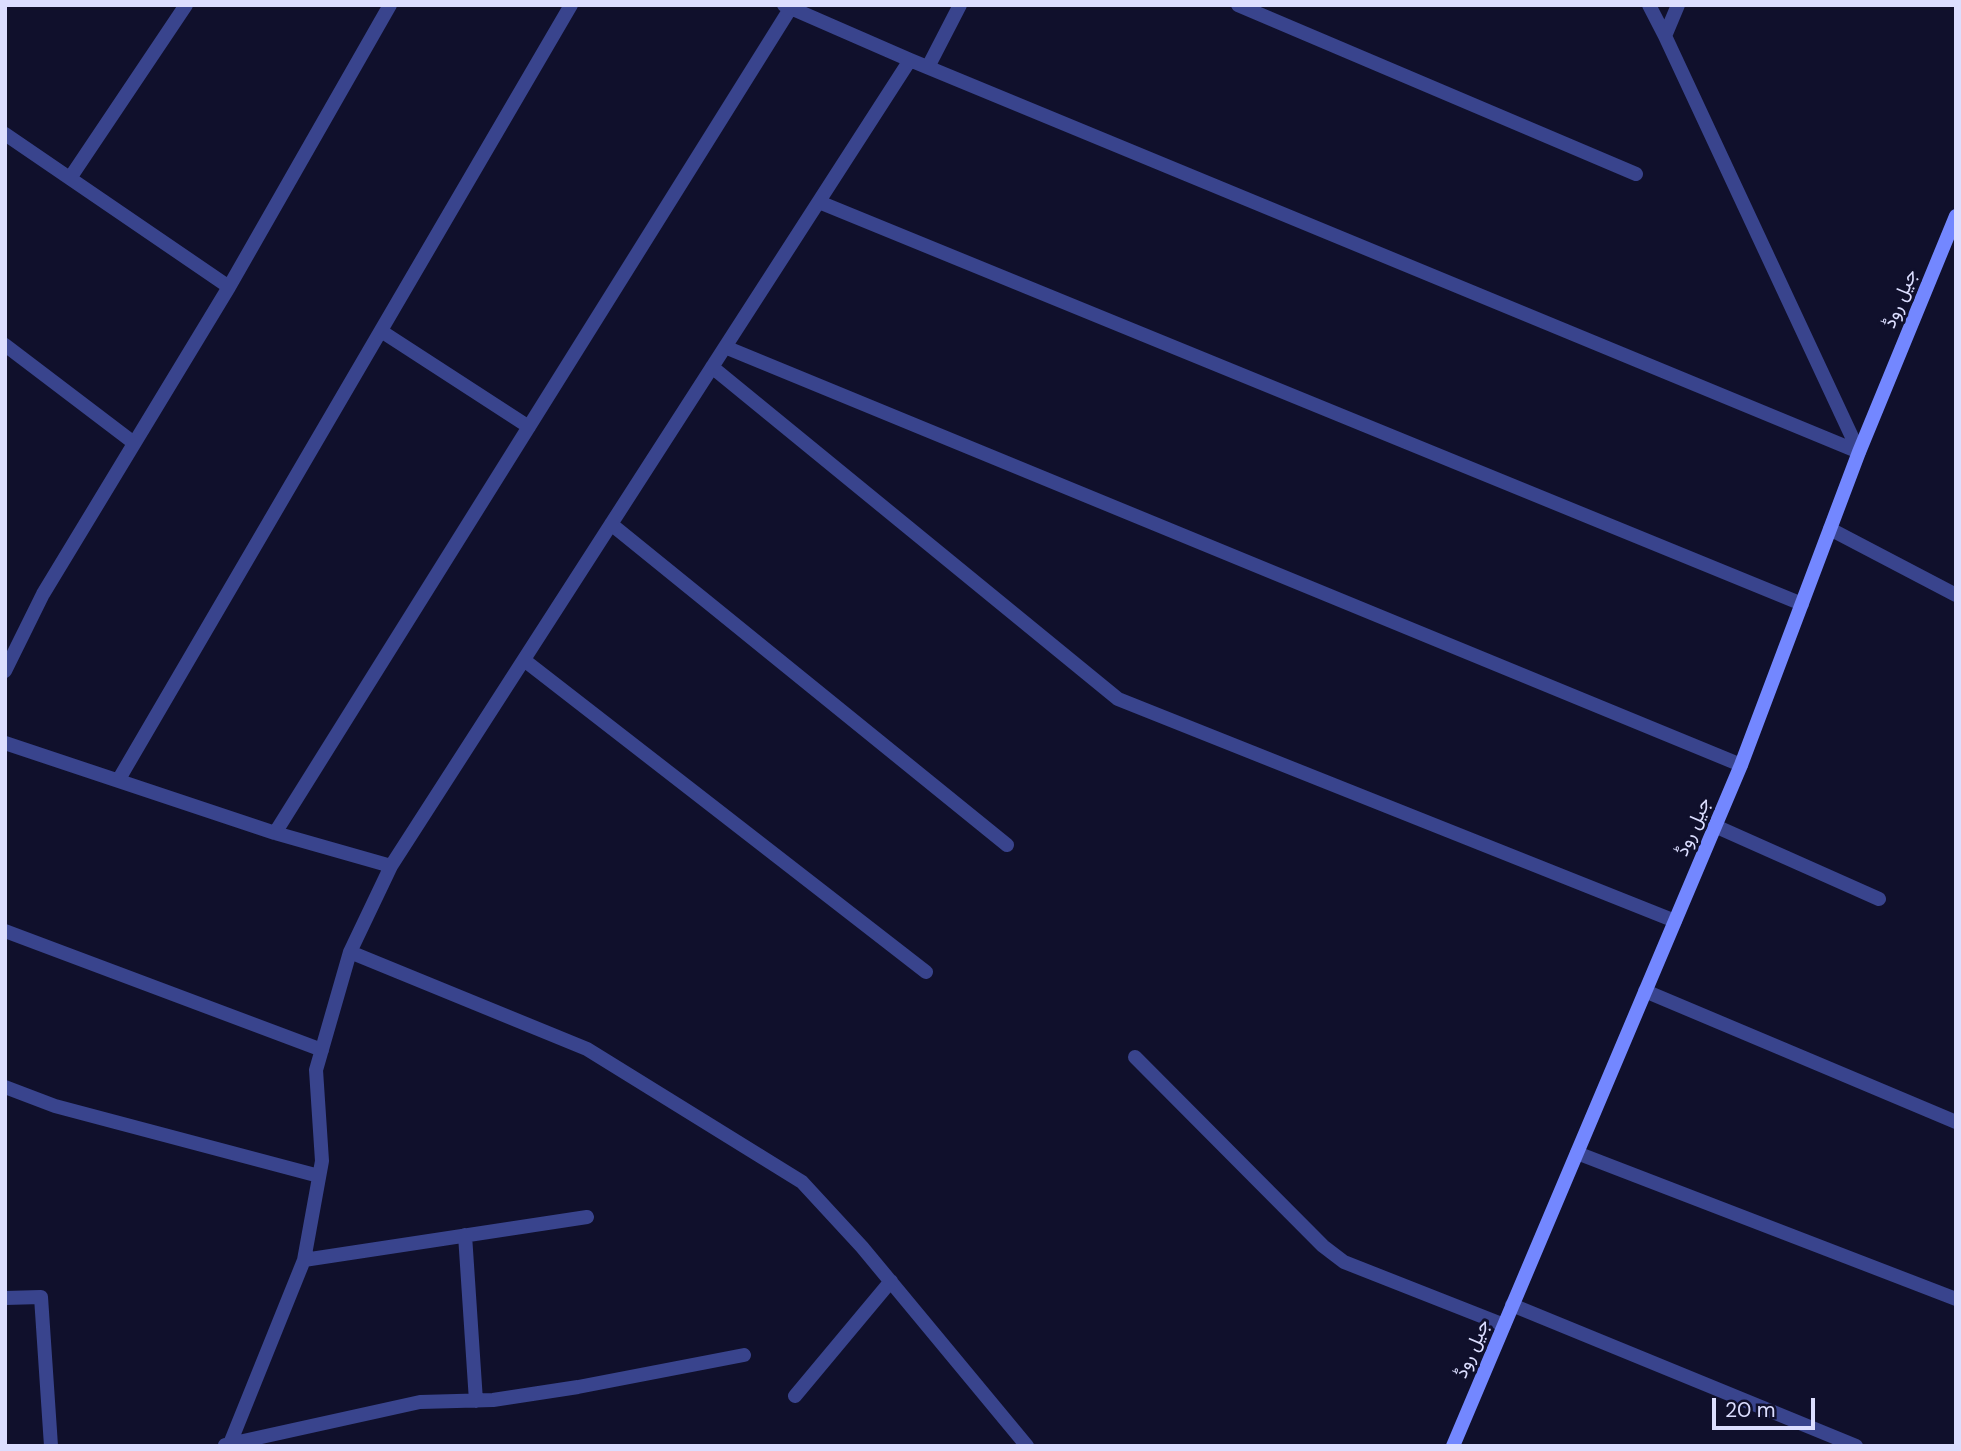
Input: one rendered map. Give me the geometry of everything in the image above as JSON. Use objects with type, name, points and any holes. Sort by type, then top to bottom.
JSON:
[{"type":"main road","name":"جیل روڈ","points":[[1453,1446],[1741,765],[1858,452],[1956,216]]},
{"type":"street","points":[[70,178],[186,5]]},
{"type":"street","points":[[5,671],[43,594],[229,287],[390,5]]},
{"type":"street","points":[[119,779],[571,5]]},
{"type":"street","points":[[928,67],[960,5]]},
{"type":"street","points":[[1238,5],[1636,174]]},
{"type":"street","points":[[1649,5],[1858,452]]},
{"type":"street","points":[[1665,36],[1678,5]]},
{"type":"street","points":[[275,833],[787,7],[910,61],[1858,452]]},
{"type":"street","points":[[227,1445],[304,1260],[322,1161],[316,1070],[350,952],[391,866],[910,61]]},
{"type":"street","points":[[5,134],[229,287]]},
{"type":"street","points":[[819,202],[1802,604]]},
{"type":"street","points":[[381,331],[529,427]]},
{"type":"street","points":[[5,345],[134,443]]},
{"type":"street","points":[[725,347],[1741,765]]},
{"type":"street","points":[[712,367],[1118,699],[1675,921]]},
{"type":"street","points":[[611,524],[1007,845]]},
{"type":"street","points":[[1830,529],[1956,595]]},
{"type":"street","points":[[524,660],[926,972]]},
{"type":"street","points":[[5,743],[275,833],[391,866]]},
{"type":"street","points":[[1715,826],[1879,899]]},
{"type":"street","points":[[5,931],[322,1050]]},
{"type":"street","points":[[350,952],[587,1049],[802,1182],[891,1282],[1027,1446]]},
{"type":"street","points":[[1645,991],[1956,1122]]},
{"type":"street","points":[[1135,1057],[1323,1246],[1344,1262],[1504,1325]]},
{"type":"street","points":[[5,1087],[55,1106],[319,1176]]},
{"type":"street","points":[[1577,1153],[1956,1299]]},
{"type":"street","points":[[304,1260],[587,1217]]},
{"type":"street","points":[[465,1235],[476,1401]]},
{"type":"street","points":[[795,1396],[891,1282]]},
{"type":"street","points":[[5,1298],[41,1297],[51,1446]]},
{"type":"street","points":[[1512,1305],[1856,1446]]},
{"type":"street","points":[[227,1445],[420,1402],[476,1401],[578,1387],[744,1355]]}]
